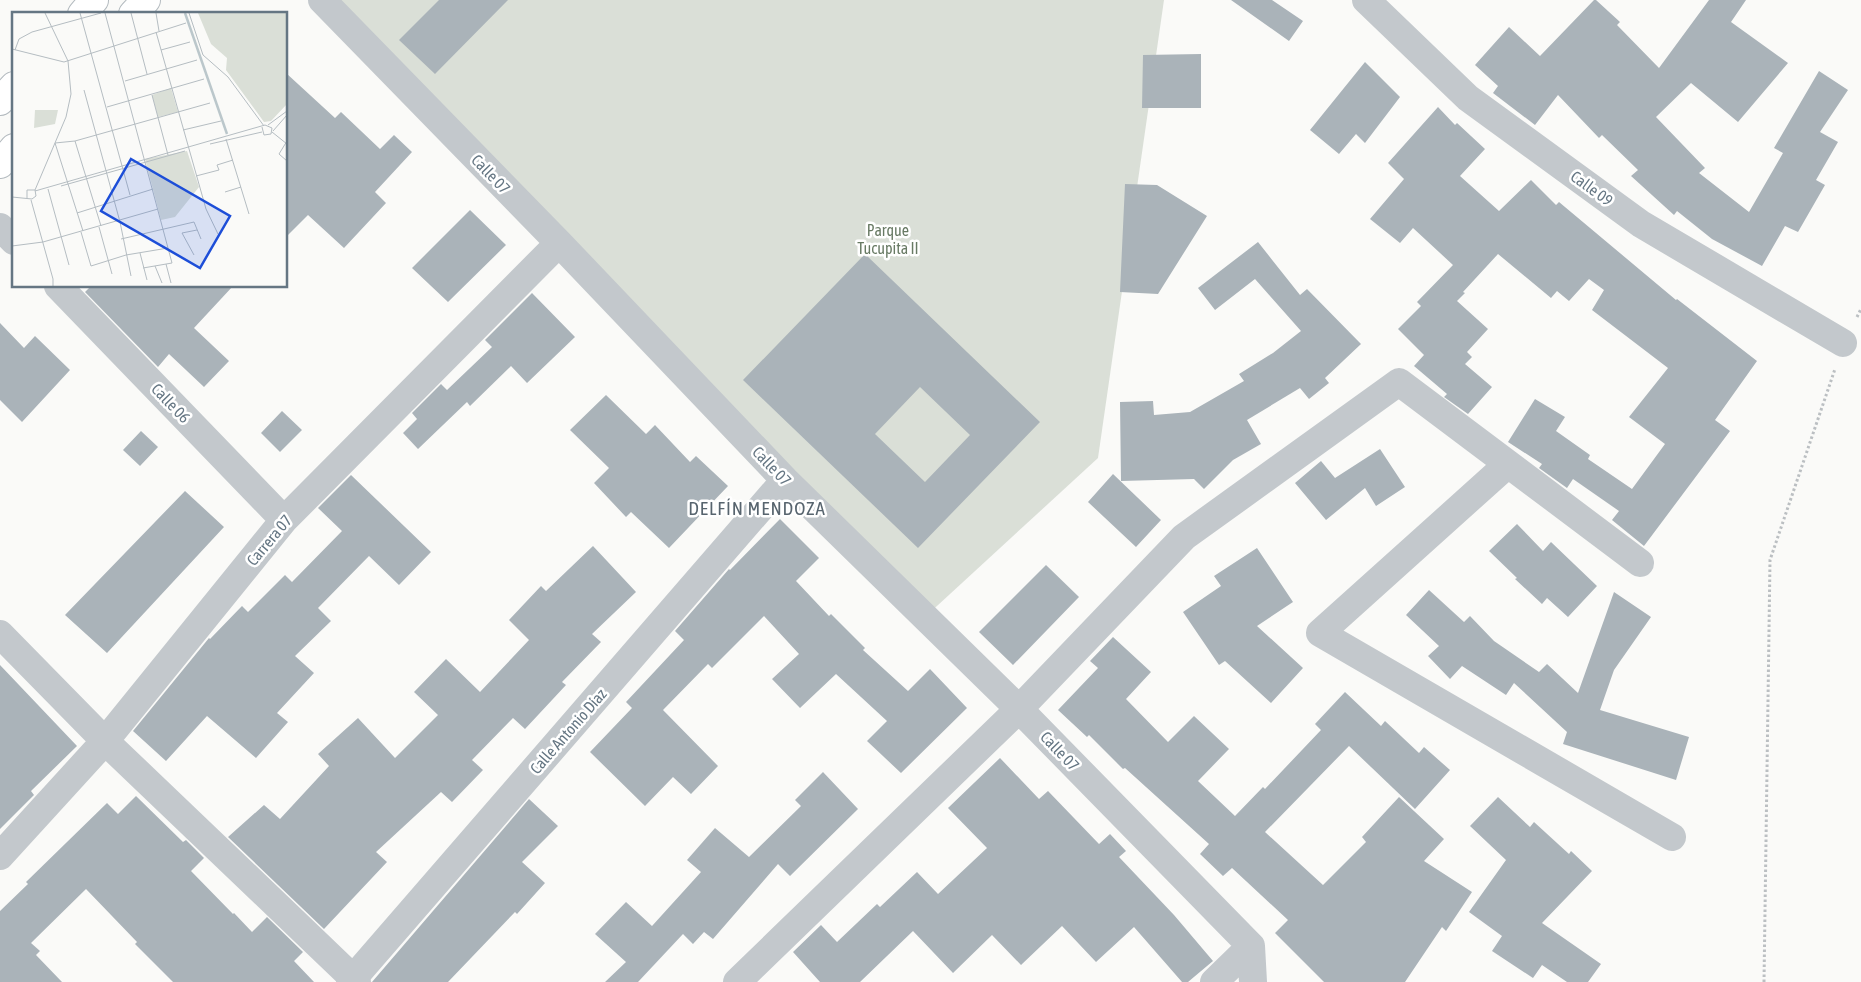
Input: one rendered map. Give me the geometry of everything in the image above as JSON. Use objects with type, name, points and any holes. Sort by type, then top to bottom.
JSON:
[{"type":"street","points":[[84,12],[94,0]]},
{"type":"street","points":[[135,12],[146,0]]},
{"type":"street","name":"Calle 07","points":[[322,0],[785,480],[1019,709],[1251,946]]},
{"type":"street","name":"Calle 09","points":[[1366,0],[1468,98],[1641,224],[1843,343]]},
{"type":"street","points":[[0,101],[12,88]]},
{"type":"street","points":[[0,164],[12,150]]},
{"type":"street","points":[[0,227],[12,239]]},
{"type":"street","name":"Carrera 07","points":[[0,856],[105,741],[284,520],[558,243]]},
{"type":"street","name":"Calle 06","points":[[60,288],[284,520]]},
{"type":"street","points":[[738,982],[1019,709],[1184,537],[1399,382],[1640,563]]},
{"type":"street","points":[[1508,464],[1320,633],[1672,837]]},
{"type":"street","name":"Calle Antonio Díaz","points":[[354,981],[785,480]]},
{"type":"street","points":[[0,634],[105,741],[354,981]]},
{"type":"street","points":[[1214,982],[1251,946]]},
{"type":"street","points":[[1251,946],[1253,982]]},
{"type":"path","points":[[1764,982],[1770,560],[1843,343],[1861,309]]},
{"type":"green space","name":"Parque Tucupita II","points":[[315,0],[1164,0],[1098,458],[925,617]]},
{"type":"building","points":[[439,0],[508,0],[435,74],[399,40]]},
{"type":"building","points":[[1231,0],[1272,0],[1303,21],[1289,41]]},
{"type":"building","points":[[1594,0],[1620,22],[1617,25],[1659,68],[1709,0],[1746,0],[1731,22],[1788,63],[1738,122],[1691,83],[1656,117],[1705,168],[1699,173],[1749,212],[1783,153],[1774,148],[1819,71],[1848,90],[1820,132],[1838,142],[1816,180],[1825,185],[1798,232],[1785,226],[1762,266],[1712,239],[1677,211],[1674,215],[1631,176],[1638,170],[1602,135],[1599,138],[1558,95],[1535,125],[1493,93],[1498,86],[1475,65],[1509,27],[1540,56]]},
{"type":"building","points":[[1201,54],[1201,108],[1142,108],[1143,55]]},
{"type":"building","points":[[1365,62],[1400,97],[1365,143],[1356,134],[1339,154],[1310,130]]},
{"type":"building","points":[[288,75],[335,118],[341,112],[380,149],[394,135],[412,152],[375,192],[386,203],[344,248],[308,215],[288,235]]},
{"type":"building","points":[[1438,107],[1455,125],[1457,123],[1485,149],[1460,176],[1499,211],[1531,180],[1556,205],[1559,202],[1676,300],[1757,361],[1715,420],[1730,431],[1644,546],[1612,520],[1619,511],[1573,479],[1567,488],[1539,468],[1542,464],[1508,442],[1535,399],[1565,417],[1556,431],[1590,455],[1588,459],[1632,489],[1665,444],[1629,417],[1668,368],[1592,310],[1604,290],[1589,279],[1569,301],[1557,291],[1551,298],[1498,254],[1457,301],[1488,329],[1467,352],[1472,357],[1465,364],[1492,387],[1468,414],[1444,397],[1447,394],[1414,366],[1424,355],[1398,329],[1421,306],[1417,302],[1453,265],[1413,228],[1400,243],[1370,219],[1404,179],[1388,163]]},
{"type":"building","points":[[1125,184],[1157,185],[1207,216],[1158,294],[1120,292]]},
{"type":"building","points":[[470,210],[506,245],[448,302],[412,268]]},
{"type":"building","points":[[1258,242],[1300,295],[1307,289],[1361,344],[1325,378],[1329,383],[1309,399],[1300,388],[1247,420],[1261,444],[1233,460],[1204,489],[1194,479],[1121,481],[1120,402],[1153,401],[1154,415],[1190,412],[1244,381],[1239,374],[1273,353],[1301,331],[1255,279],[1215,310],[1198,288]]},
{"type":"building","points":[[865,254],[1040,422],[918,548],[743,380]],"holes":[[[920,387],[970,435],[925,482],[875,434]]]},
{"type":"building","points":[[89,288],[231,288],[194,328],[229,361],[204,387],[169,354],[158,367],[85,292]]},
{"type":"building","points":[[532,293],[575,337],[527,383],[511,366],[470,406],[467,402],[418,449],[403,433],[417,419],[412,413],[441,384],[447,390],[492,347],[485,340]]},
{"type":"building","points":[[0,323],[24,348],[35,336],[70,370],[22,422],[0,400]]},
{"type":"building","points":[[606,395],[646,434],[655,425],[690,462],[696,456],[728,486],[669,548],[631,512],[626,517],[594,483],[609,468],[570,430]]},
{"type":"building","points":[[282,411],[302,430],[280,452],[261,433]]},
{"type":"building","points":[[141,431],[158,447],[140,466],[123,450]]},
{"type":"building","points":[[1380,449],[1405,487],[1376,506],[1365,488],[1326,520],[1295,483],[1321,461],[1335,478]]},
{"type":"building","points":[[1113,474],[1161,520],[1136,547],[1088,502]]},
{"type":"building","points":[[351,475],[431,552],[399,585],[369,556],[318,608],[331,621],[295,656],[314,673],[277,713],[288,722],[256,758],[207,716],[166,761],[133,731],[209,638],[242,606],[248,612],[285,575],[292,582],[342,531],[318,508]]},
{"type":"building","points":[[185,491],[224,527],[107,653],[65,615]]},
{"type":"building","points":[[780,519],[819,558],[796,581],[829,616],[831,614],[865,648],[863,650],[908,691],[930,669],[967,708],[901,773],[867,741],[887,721],[836,674],[800,708],[772,679],[799,654],[764,616],[712,668],[708,664],[663,710],[718,766],[691,794],[673,777],[645,806],[590,752],[632,708],[626,702],[684,640],[675,631],[729,569]]},
{"type":"building","points":[[1517,524],[1543,551],[1551,542],[1597,586],[1568,617],[1547,598],[1542,604],[1489,551]]},
{"type":"building","points":[[593,546],[636,592],[592,634],[601,642],[562,682],[566,685],[525,729],[513,718],[472,760],[483,770],[452,802],[441,792],[376,852],[387,862],[324,929],[228,837],[264,805],[280,819],[329,766],[318,754],[358,718],[395,758],[438,715],[414,692],[446,659],[480,692],[529,640],[509,620],[541,586],[546,591]]},
{"type":"building","points":[[1257,548],[1293,602],[1257,626],[1303,668],[1271,703],[1225,661],[1219,665],[1183,612],[1221,586],[1214,576]]},
{"type":"building","points":[[1046,565],[1079,597],[1013,665],[979,632]]},
{"type":"building","points":[[1429,590],[1464,622],[1470,616],[1494,641],[1539,672],[1547,664],[1578,693],[1614,592],[1651,617],[1614,670],[1600,710],[1689,737],[1676,780],[1563,744],[1567,732],[1514,683],[1506,695],[1462,666],[1450,679],[1428,656],[1439,646],[1406,615]]},
{"type":"building","points":[[1113,637],[1151,672],[1126,699],[1168,742],[1194,716],[1229,749],[1198,781],[1235,816],[1263,787],[1265,789],[1321,730],[1315,724],[1345,692],[1381,726],[1385,721],[1419,753],[1424,747],[1450,770],[1415,809],[1349,746],[1265,832],[1323,885],[1366,842],[1362,837],[1399,797],[1444,839],[1424,861],[1472,892],[1446,931],[1442,927],[1405,982],[1324,982],[1275,933],[1288,920],[1232,868],[1223,876],[1200,854],[1209,844],[1125,768],[1123,769],[1089,735],[1087,737],[1058,710],[1098,668],[1090,661]]},
{"type":"building","points":[[0,665],[77,746],[31,791],[34,795],[0,829]]},
{"type":"building","points":[[1000,758],[1039,799],[1048,791],[1099,844],[1110,834],[1126,851],[1119,857],[1174,915],[1213,961],[1188,982],[1182,982],[1134,927],[1096,962],[1062,926],[1021,965],[992,935],[953,973],[913,931],[860,982],[820,982],[793,952],[821,925],[837,942],[877,904],[880,907],[917,872],[938,894],[987,848],[948,808]]},
{"type":"building","points":[[823,772],[858,809],[790,876],[778,864],[713,939],[704,932],[693,944],[683,934],[638,982],[605,982],[626,962],[595,934],[626,902],[652,926],[701,872],[687,860],[715,828],[749,857],[801,806],[795,800]]},
{"type":"building","points":[[136,796],[183,842],[186,840],[204,858],[191,871],[252,932],[267,917],[303,952],[294,961],[314,982],[173,982],[135,944],[137,942],[86,889],[31,943],[40,951],[36,955],[62,982],[0,982],[0,911],[28,884],[26,882],[107,803],[118,814]]},
{"type":"building","points":[[1498,797],[1530,827],[1534,822],[1569,854],[1571,851],[1592,871],[1542,923],[1601,964],[1588,982],[1567,982],[1542,965],[1533,978],[1492,951],[1502,936],[1469,912],[1506,860],[1470,826]]},
{"type":"building","points":[[529,799],[558,826],[522,862],[545,883],[517,914],[515,912],[448,982],[372,982]]},
{"type":"district","name":"DELFÍN MENDOZA","points":[[757,508]]}]
